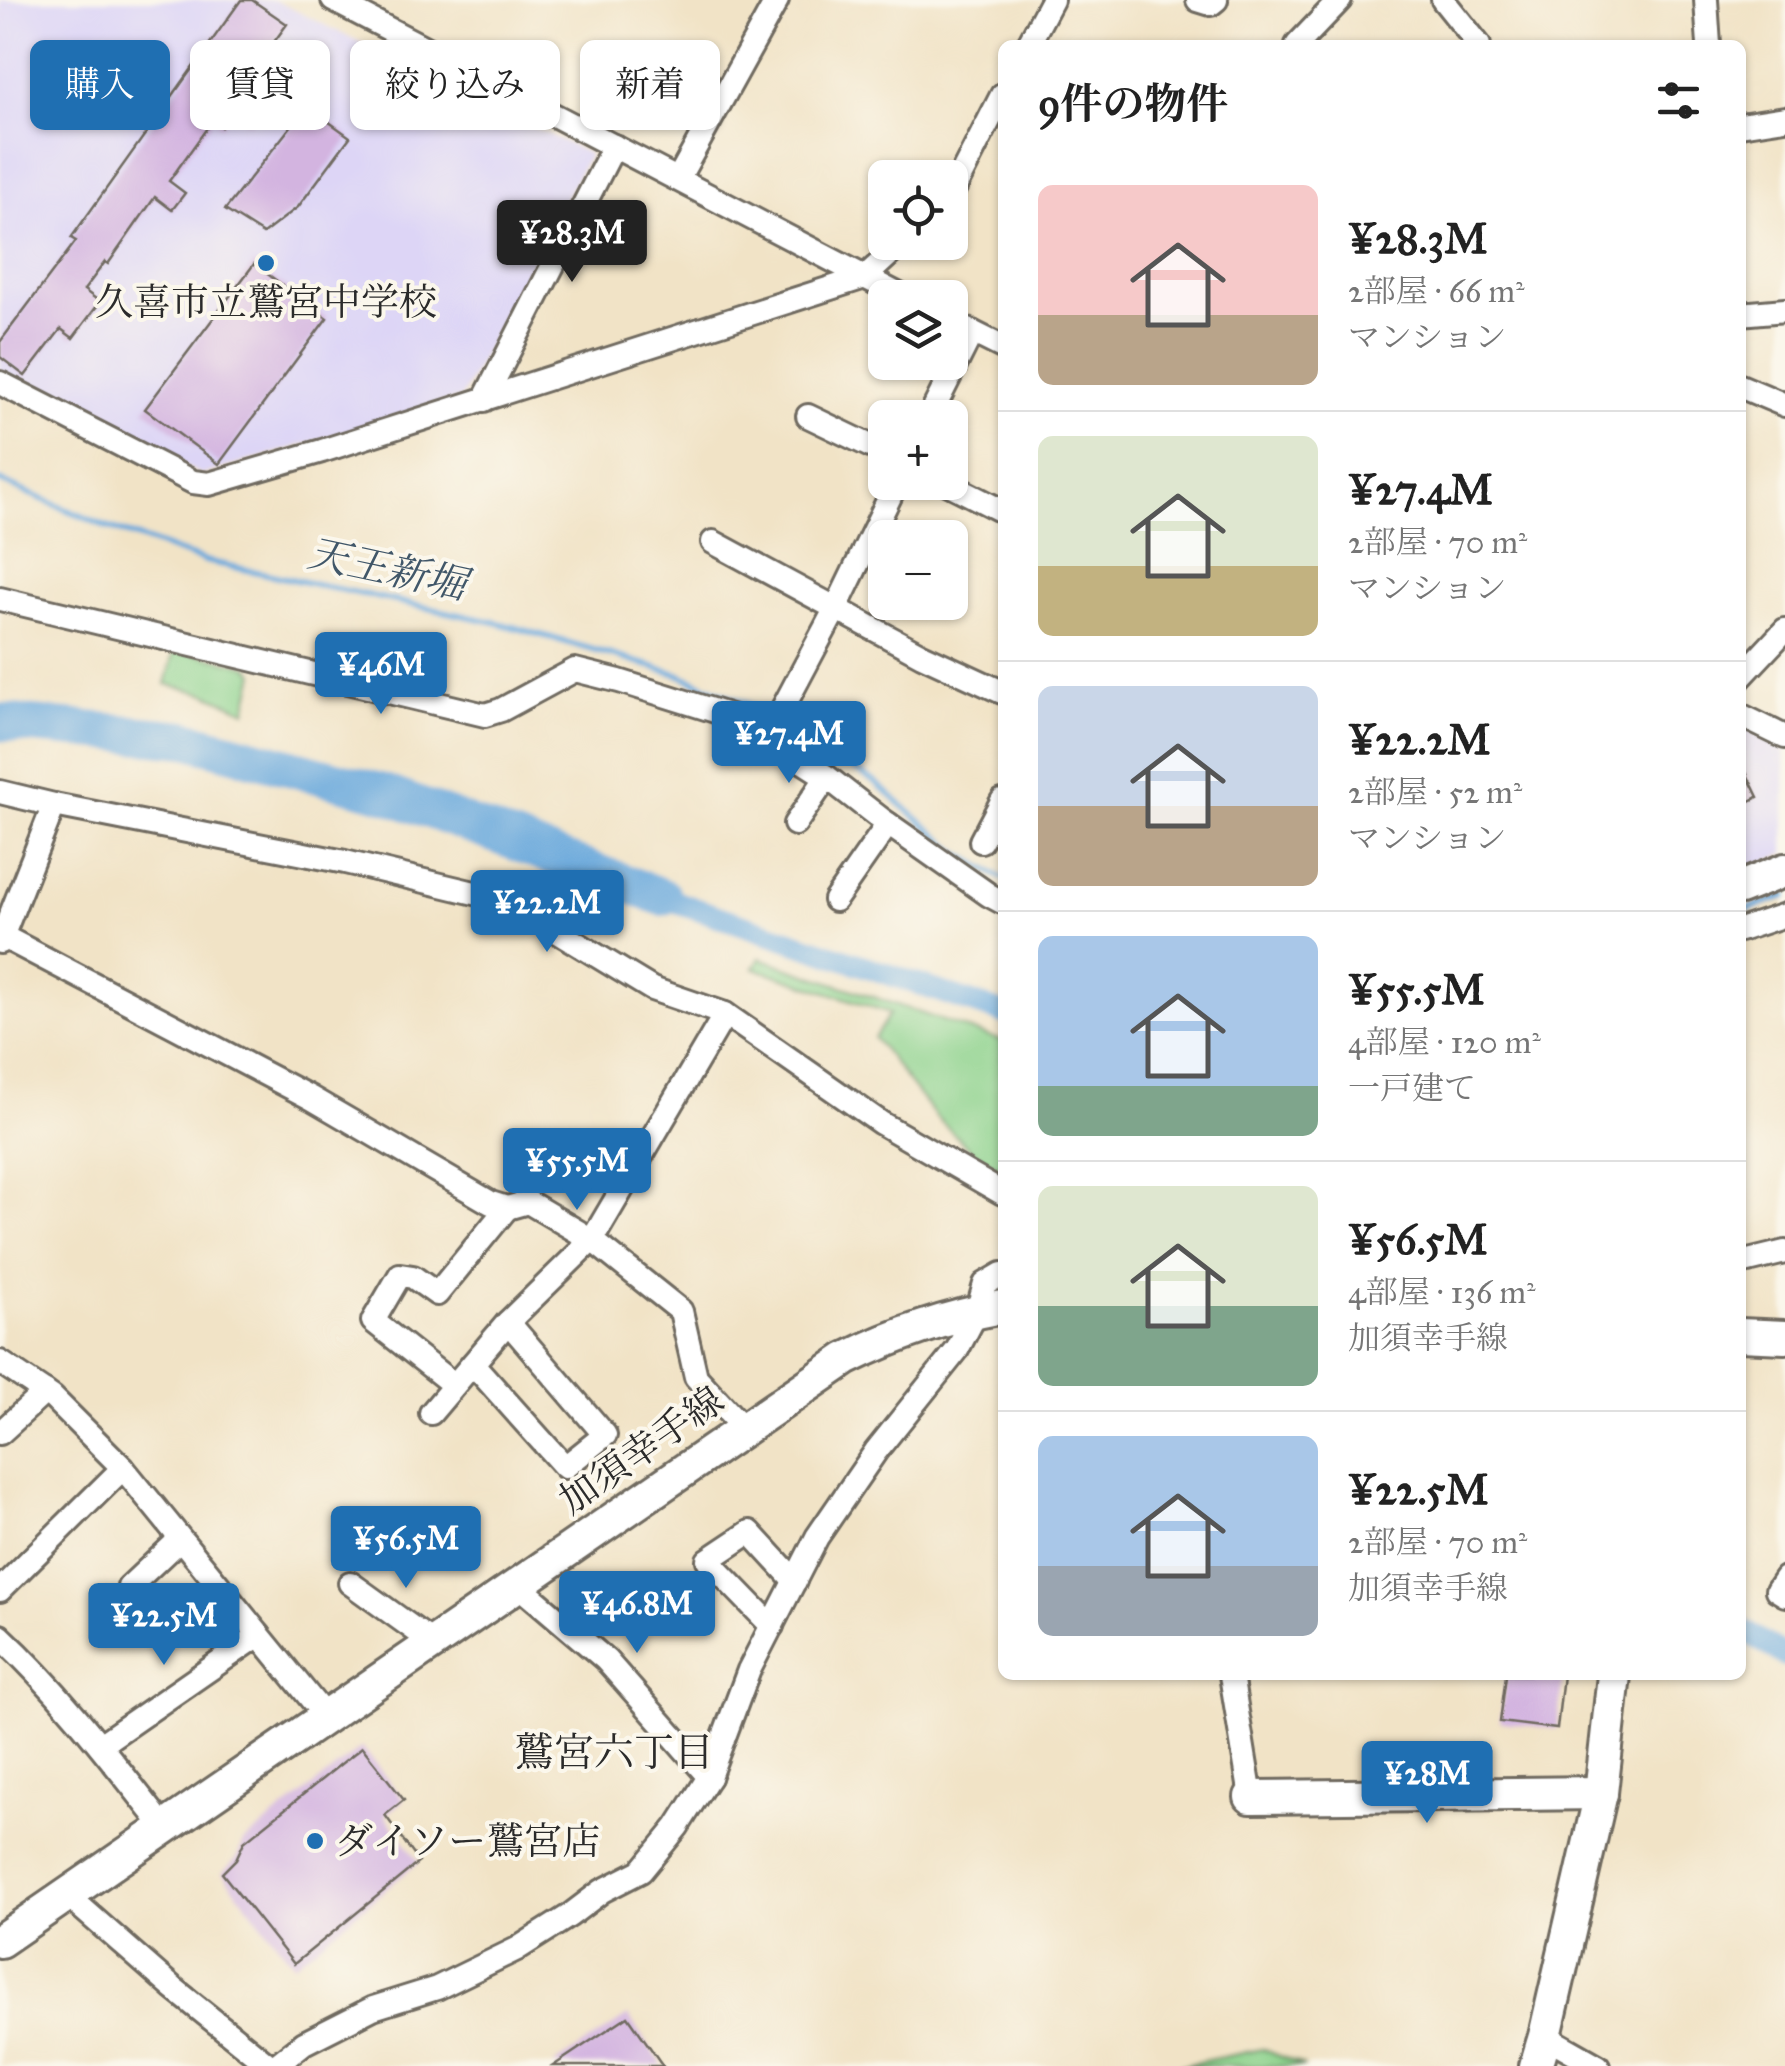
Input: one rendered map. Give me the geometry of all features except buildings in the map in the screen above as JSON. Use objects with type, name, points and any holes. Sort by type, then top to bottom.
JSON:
[{"type":"main road","points":[[1746,886],[1785,870]]},
{"type":"main road","name":"加須幸手線","points":[[0,1941],[846,1359],[884,1340],[990,1310]]},
{"type":"main road","points":[[1746,1335],[1785,1337]]},
{"type":"main road","points":[[1541,2051],[1601,1792],[1613,1680]]},
{"type":"main road","points":[[1252,1797],[1601,1792]]},
{"type":"street","points":[[333,0],[871,280]]},
{"type":"street","points":[[678,180],[777,0]]},
{"type":"street","points":[[1031,40],[1052,0]]},
{"type":"street","points":[[1198,0],[1211,4],[1216,0]]},
{"type":"street","points":[[1302,40],[1340,0]]},
{"type":"street","points":[[1443,0],[1475,40]]},
{"type":"street","points":[[1706,0],[1710,40]]},
{"type":"street","points":[[968,161],[998,103]]},
{"type":"street","points":[[1746,124],[1785,118]]},
{"type":"street","points":[[484,400],[614,146]]},
{"type":"street","points":[[0,383],[194,482],[209,484],[865,277],[883,260]]},
{"type":"street","points":[[1746,313],[1785,310]]},
{"type":"street","points":[[968,330],[998,344]]},
{"type":"street","points":[[938,400],[972,332]]},
{"type":"street","points":[[1746,389],[1785,406]]},
{"type":"street","points":[[808,416],[868,445]]},
{"type":"street","points":[[968,493],[998,509]]},
{"type":"street","points":[[767,738],[888,500]]},
{"type":"street","points":[[713,542],[922,655],[998,690]]},
{"type":"street","points":[[0,599],[485,715],[574,670],[584,671],[723,713],[827,777],[998,900]]},
{"type":"street","points":[[1746,672],[1785,630]]},
{"type":"street","points":[[1746,718],[1785,737]]},
{"type":"street","points":[[794,824],[827,777]]},
{"type":"street","points":[[0,792],[483,894],[535,918],[652,990],[725,1014],[881,1123],[998,1191]]},
{"type":"street","points":[[54,805],[2,940],[311,1098],[491,1204],[507,1208],[528,1202],[592,1240],[681,1311],[696,1377],[743,1428]]},
{"type":"street","points":[[981,841],[998,812]]},
{"type":"street","points":[[835,900],[888,824]]},
{"type":"street","points":[[1746,928],[1785,915]]},
{"type":"street","points":[[431,1413],[508,1322],[592,1240],[725,1014]]},
{"type":"street","points":[[454,1386],[373,1321],[400,1275],[414,1277],[436,1294],[507,1208]]},
{"type":"street","points":[[1746,1262],[1785,1252]]},
{"type":"street","points":[[66,1895],[172,1988],[273,2066],[304,2043],[372,2008],[437,1988],[517,1950],[602,1891],[641,1871],[677,1827],[709,1777],[749,1670],[826,1523],[876,1452],[990,1310],[985,1284],[998,1276]]},
{"type":"street","points":[[472,1364],[565,1467],[605,1435],[508,1322]]},
{"type":"street","points":[[0,1362],[45,1392],[123,1468],[325,1716]]},
{"type":"street","points":[[0,1433],[45,1392]]},
{"type":"street","points":[[0,1590],[123,1468]]},
{"type":"street","points":[[772,1626],[708,1560],[750,1532],[794,1581]]},
{"type":"street","points":[[130,1587],[180,1538]]},
{"type":"street","points":[[1785,1578],[1777,1590],[1785,1595]]},
{"type":"street","points":[[350,1583],[432,1642]]},
{"type":"street","points":[[517,1584],[606,1660],[709,1777]]},
{"type":"street","points":[[100,1745],[259,1635]]},
{"type":"street","points":[[0,1636],[30,1664],[100,1745],[165,1828]]},
{"type":"street","points":[[1231,1680],[1252,1797]]},
{"type":"street","points":[[1541,2051],[1598,2066]]},
{"type":"shaded area","name":"久喜市立鷲宮中学校","points":[[0,0],[274,0],[356,40],[350,40],[350,130],[540,130],[589,154],[461,398],[202,475],[0,372]]},
{"type":"shaded area","points":[[1746,727],[1785,747],[1785,854],[1746,870]]},
{"type":"green space","points":[[175,649],[250,667],[255,673],[246,711],[207,694],[166,684]]},
{"type":"green space","points":[[760,958],[998,1040],[998,1168],[975,1154],[936,1117],[874,1038],[890,1013],[754,968]]},
{"type":"green space","points":[[1262,2049],[1304,2066],[1179,2066]]},
{"type":"waterway","name":"天王新堀","points":[[0,481],[107,527],[205,561],[499,623],[678,674],[762,710]]},
{"type":"waterway","points":[[0,722],[186,739],[384,793],[662,897]]},
{"type":"waterway","name":"天王新堀","points":[[791,728],[875,782],[958,853],[998,876]]},
{"type":"waterway","name":"天王新堀","points":[[1746,910],[1785,896]]},
{"type":"waterway","points":[[662,897],[998,1012]]},
{"type":"waterway","points":[[1746,1632],[1785,1656]]},
{"type":"place","name":"久喜市立鷲宮中学校","points":[[266,263]]},
{"type":"place","name":"ダイソー鷲宮店","points":[[315,1841]]},
{"type":"district","name":"鷲宮六丁目","points":[[614,1752]]}]
